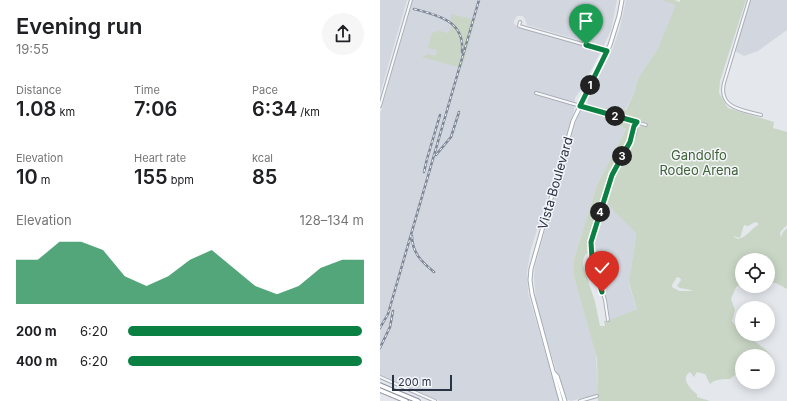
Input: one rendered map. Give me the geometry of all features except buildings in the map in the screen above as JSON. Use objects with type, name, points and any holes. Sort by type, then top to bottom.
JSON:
[{"type":"highway","points":[[381,385],[418,401]]},
{"type":"highway","points":[[380,390],[403,400]]},
{"type":"main road","name":"Vista Boulevard","points":[[561,401],[554,380],[554,372],[532,294],[530,273],[570,130],[607,51],[617,25],[622,0]]},
{"type":"main road","name":"Vista Boulevard","points":[[554,372],[557,376],[565,401]]},
{"type":"street","points":[[380,106],[411,0]]},
{"type":"street","points":[[749,0],[724,83],[723,92],[725,100],[732,106],[760,115]]},
{"type":"street","points":[[520,22],[519,26],[607,51]]},
{"type":"street","points":[[536,93],[646,125]]},
{"type":"street","points":[[608,320],[605,300],[592,258],[591,242],[612,175],[635,134],[637,122]]},
{"type":"street","points":[[380,377],[435,401]]},
{"type":"street","points":[[580,401],[597,396]]},
{"type":"shaded area","points":[[380,0],[407,0],[380,94]]},
{"type":"shaded area","points":[[413,0],[617,0],[611,30],[603,47],[527,25],[523,16],[517,16],[514,21],[514,24],[517,26],[601,51],[575,98],[574,111],[531,249],[527,272],[528,293],[559,401],[440,401],[380,375],[380,114]]},
{"type":"shaded area","points":[[626,0],[662,0],[677,4],[657,50],[639,77],[635,91],[625,110],[589,106],[587,100],[613,48],[620,27]]},
{"type":"shaded area","points":[[750,0],[787,0],[787,30],[758,51],[744,56],[735,51]]},
{"type":"shaded area","points":[[580,111],[590,111],[626,129],[597,185],[574,259],[574,277],[596,353],[598,394],[571,401],[567,399],[555,367],[536,301],[534,277],[535,266],[575,124]]},
{"type":"shaded area","points":[[605,202],[634,230],[636,235],[629,285],[637,309],[610,321],[607,299],[594,259],[593,251],[594,240]]},
{"type":"green space","name":"Gandolfo Rodeo Arena","points":[[662,0],[674,0],[680,2],[680,0],[746,0],[720,81],[719,93],[728,108],[774,122],[773,128],[787,132],[787,225],[780,233],[781,237],[787,228],[787,289],[775,283],[775,253],[735,253],[735,289],[731,299],[735,310],[732,321],[735,325],[735,341],[754,341],[765,349],[735,349],[735,375],[730,379],[717,380],[710,384],[705,374],[697,372],[694,377],[690,372],[687,374],[687,383],[697,394],[697,397],[710,401],[598,401],[597,358],[574,277],[574,259],[597,185],[626,129],[590,111],[630,122],[633,127],[628,141],[609,177],[590,239],[589,252],[583,261],[595,302],[600,326],[605,326],[604,321],[637,309],[629,283],[636,235],[635,232],[605,202],[615,172],[638,128],[641,126],[646,127],[647,123],[589,106],[626,110],[635,91],[639,77],[657,50],[676,5]],"holes":[[[755,222],[758,223],[758,225],[744,237],[738,239],[733,236],[740,238],[744,225],[748,226]],[[677,277],[681,280],[677,286],[692,291],[679,291],[672,287]]]},
{"type":"green space","points":[[451,14],[475,20],[462,68],[422,57],[427,54],[436,56],[437,50],[428,48],[432,32],[436,33],[437,30],[447,33],[452,26]]},
{"type":"railway","points":[[380,328],[388,314],[479,0]]},
{"type":"railway","points":[[414,9],[441,17],[454,26],[462,41],[462,52]]},
{"type":"railway","points":[[436,155],[451,137],[459,112]]},
{"type":"railway","points":[[424,172],[440,115]]},
{"type":"railway","points":[[412,236],[412,242],[418,257],[434,272]]},
{"type":"railway","points":[[380,348],[390,327],[393,311]]},
{"type":"route","points":[[586,45],[607,51],[580,106],[637,122],[634,126],[630,142],[612,175],[591,242],[593,263],[602,292]]}]
